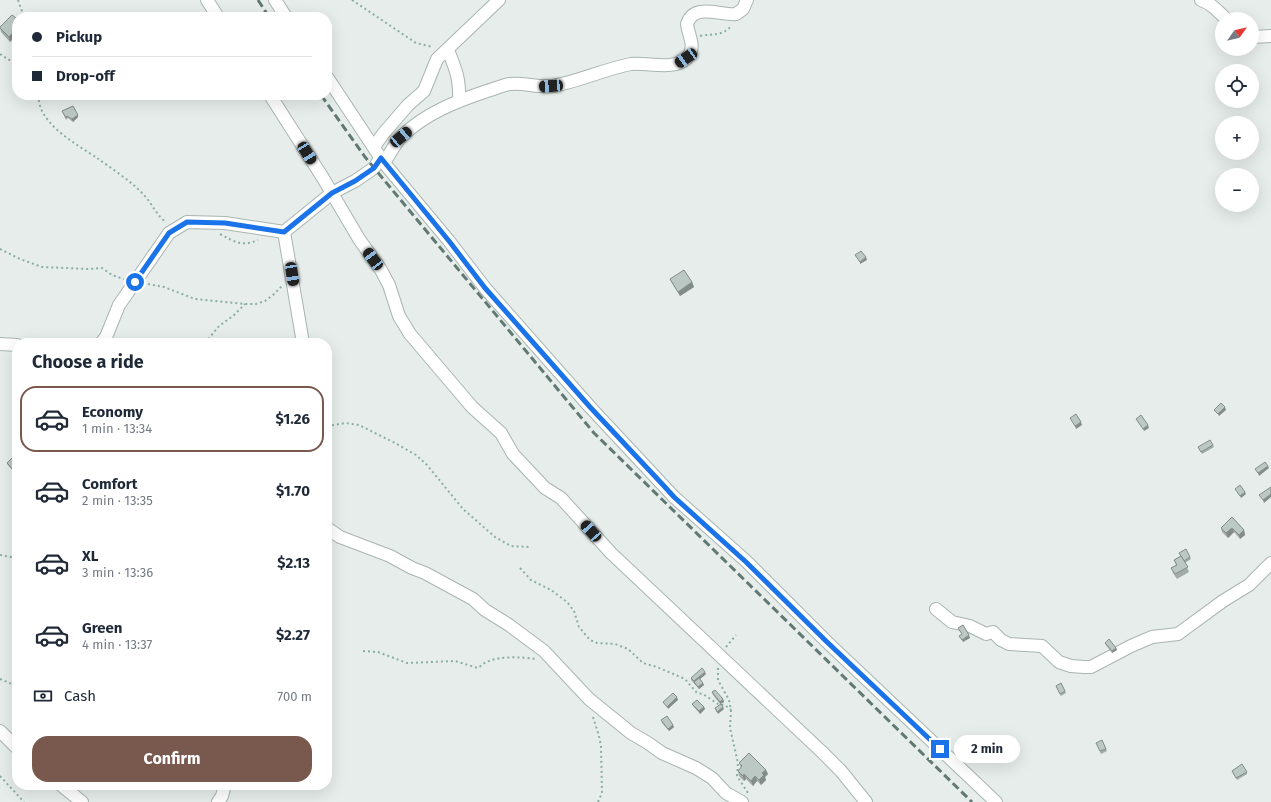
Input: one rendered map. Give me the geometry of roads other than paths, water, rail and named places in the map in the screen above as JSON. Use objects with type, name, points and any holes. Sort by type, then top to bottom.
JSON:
[{"type":"street","points":[[207,0],[215,12]]},
{"type":"street","points":[[275,0],[283,12]]},
{"type":"street","points":[[105,338],[119,305],[169,233],[177,227],[187,222],[225,223],[284,232],[332,193],[355,181],[374,168],[380,156],[383,134],[408,105],[422,93],[435,62],[499,0]]},
{"type":"street","points":[[380,156],[419,121],[459,101],[511,84],[551,86],[573,82],[632,64],[666,65],[679,63],[691,52],[692,43],[687,24],[688,20],[693,15],[706,11],[736,14],[743,8],[747,0]]},
{"type":"street","points":[[1201,0],[1208,3],[1219,12]]},
{"type":"street","points":[[1259,37],[1271,36]]},
{"type":"street","points":[[448,50],[457,71],[460,85],[459,101]]},
{"type":"street","points":[[332,84],[380,156],[490,294],[590,407],[674,497],[746,562],[996,802]]},
{"type":"street","points":[[273,100],[359,239],[381,270],[389,285],[400,316],[410,334],[472,407],[500,433],[513,454],[545,488],[561,498],[611,553],[722,656],[827,757],[841,771],[866,802]]},
{"type":"street","points":[[284,232],[302,338]]},
{"type":"street","points":[[0,344],[12,345]]},
{"type":"street","points":[[332,531],[340,537],[390,556],[412,568],[426,573],[473,599],[485,610],[544,651],[589,699],[631,733],[662,753],[696,768],[712,778],[726,793],[746,800]]},
{"type":"street","points":[[936,609],[952,622],[970,626],[986,634],[993,632],[1001,640],[1009,644],[1039,645],[1046,649],[1059,662],[1071,666],[1091,667],[1152,637],[1178,634],[1222,601],[1249,584],[1271,563]]},
{"type":"street","points":[[0,731],[12,743]]},
{"type":"street","points":[[67,790],[82,802]]},
{"type":"railway","points":[[258,0],[266,12]]},
{"type":"railway","points":[[325,100],[365,157],[594,433],[972,802]]}]
